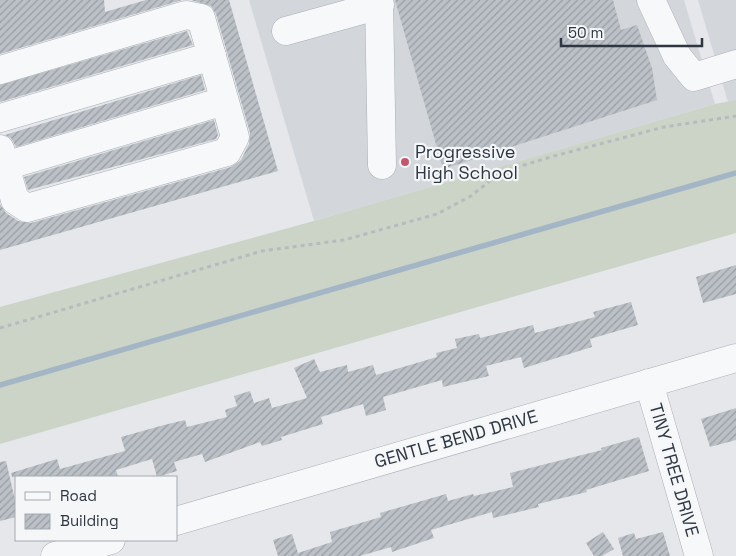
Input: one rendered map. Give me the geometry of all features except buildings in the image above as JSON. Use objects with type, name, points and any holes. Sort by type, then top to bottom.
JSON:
[{"type":"street","points":[[651,0],[678,56],[694,77],[736,64]]},
{"type":"street","points":[[286,31],[379,3],[382,165]]},
{"type":"street","points":[[0,70],[186,15],[201,18],[212,56],[224,100],[234,137],[227,152],[27,208],[15,200],[2,157],[224,100]]},
{"type":"street","points":[[0,118],[212,56]]},
{"type":"street","name":"GENTLE BEND DRIVE","points":[[178,520],[736,358]]},
{"type":"street","name":"TINY TREE DRIVE","points":[[649,383],[700,556]]},
{"type":"street","points":[[55,556],[108,541]]},
{"type":"path","points":[[0,328],[262,251],[344,240],[437,214],[471,196],[501,172],[554,156],[664,127],[736,116]]},
{"type":"shaded area","name":"Progressive High School","points":[[249,0],[684,0],[715,104],[314,221]]},
{"type":"shaded area","points":[[698,0],[736,0],[736,100],[728,102]]},
{"type":"shaded area","points":[[736,100],[736,233],[0,444],[0,307],[314,221],[715,104]]},
{"type":"waterway","points":[[0,385],[736,173]]},
{"type":"place","name":"Progressive High School","points":[[405,162]]}]
